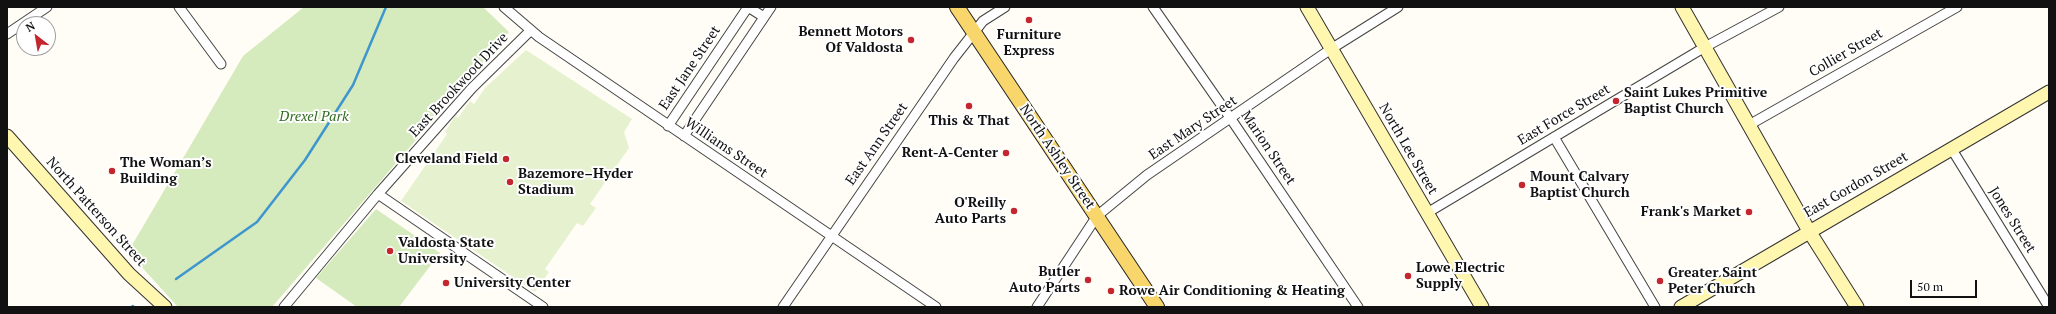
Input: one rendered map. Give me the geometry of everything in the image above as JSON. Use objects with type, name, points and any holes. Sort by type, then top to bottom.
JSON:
[{"type":"main road","name":"North Ashley Street","points":[[957,7],[1157,307]]},
{"type":"street","points":[[7,34],[47,7]]},
{"type":"street","points":[[179,7],[221,64]]},
{"type":"street","name":"Williams Street","points":[[504,7],[531,30],[668,126],[936,307]]},
{"type":"street","points":[[748,7],[764,17]]},
{"type":"street","name":"East Jane Street","points":[[668,126],[748,7]]},
{"type":"street","points":[[684,136],[771,7]]},
{"type":"street","name":"East Ann Street","points":[[783,307],[831,235],[974,32],[983,21],[1005,7]]},
{"type":"street","name":"Marion Street","points":[[1153,7],[1231,118],[1357,307]]},
{"type":"street","name":"North Lee Street","points":[[1307,7],[1482,307]]},
{"type":"street","name":"East Mary Street","points":[[1037,307],[1097,216],[1147,175],[1331,49],[1398,7]]},
{"type":"street","points":[[1682,7],[1809,231],[1857,307]]},
{"type":"street","name":"East Force Street","points":[[1427,213],[1705,47],[1779,7]]},
{"type":"street","name":"Collier Street","points":[[1749,125],[1957,7]]},
{"type":"street","name":"East Brookwood Drive","points":[[284,307],[378,194],[472,88],[531,30]]},
{"type":"street","name":"East Gordon Street","points":[[1681,307],[2049,92]]},
{"type":"street","name":"North Patterson Street","points":[[7,136],[129,274],[165,307]]},
{"type":"street","points":[[1554,137],[1655,307]]},
{"type":"street","name":"Jones Street","points":[[1951,148],[2049,307]]},
{"type":"street","points":[[378,194],[543,307]]},
{"type":"green space","name":"Drexel Park","points":[[304,7],[483,7],[509,32],[272,307],[178,307],[128,252],[243,56]]},
{"type":"green space","name":"Bazemore–Hyder Stadium","points":[[526,50],[632,119],[624,132],[629,148],[590,204],[596,208],[583,226],[577,223],[545,269],[549,272],[535,292],[401,201],[447,134],[445,132],[455,116],[458,118],[470,101],[474,104],[485,88]]},
{"type":"green space","name":"Valdosta State University","points":[[376,209],[440,253],[399,307],[357,307],[316,278]]},
{"type":"waterway","points":[[176,279],[257,222],[305,160],[353,85],[386,7]]},
{"type":"place","name":"Furniture Express","points":[[1029,20]]},
{"type":"place","name":"Bennett Motors Of Valdosta","points":[[911,40]]},
{"type":"place","name":"Saint Lukes Primitive Baptist Church","points":[[1616,101]]},
{"type":"place","name":"This & That","points":[[969,106]]},
{"type":"place","name":"Rent-A-Center","points":[[1006,153]]},
{"type":"place","name":"Cleveland Field","points":[[506,159]]},
{"type":"place","name":"The Woman’s Building","points":[[112,171]]},
{"type":"place","name":"Bazemore–Hyder Stadium","points":[[510,182]]},
{"type":"place","name":"Mount Calvary Baptist Church","points":[[1522,185]]},
{"type":"place","name":"O'Reilly Auto Parts","points":[[1014,211]]},
{"type":"place","name":"Frank's Market","points":[[1749,212]]},
{"type":"place","name":"Valdosta State University","points":[[390,251]]},
{"type":"place","name":"Lowe Electric Supply","points":[[1408,276]]},
{"type":"place","name":"Butler Auto Parts","points":[[1088,280]]},
{"type":"place","name":"Greater Saint Peter Church","points":[[1660,281]]},
{"type":"place","name":"University Center","points":[[446,283]]},
{"type":"place","name":"Rowe Air Conditioning & Heating","points":[[1111,291]]}]
